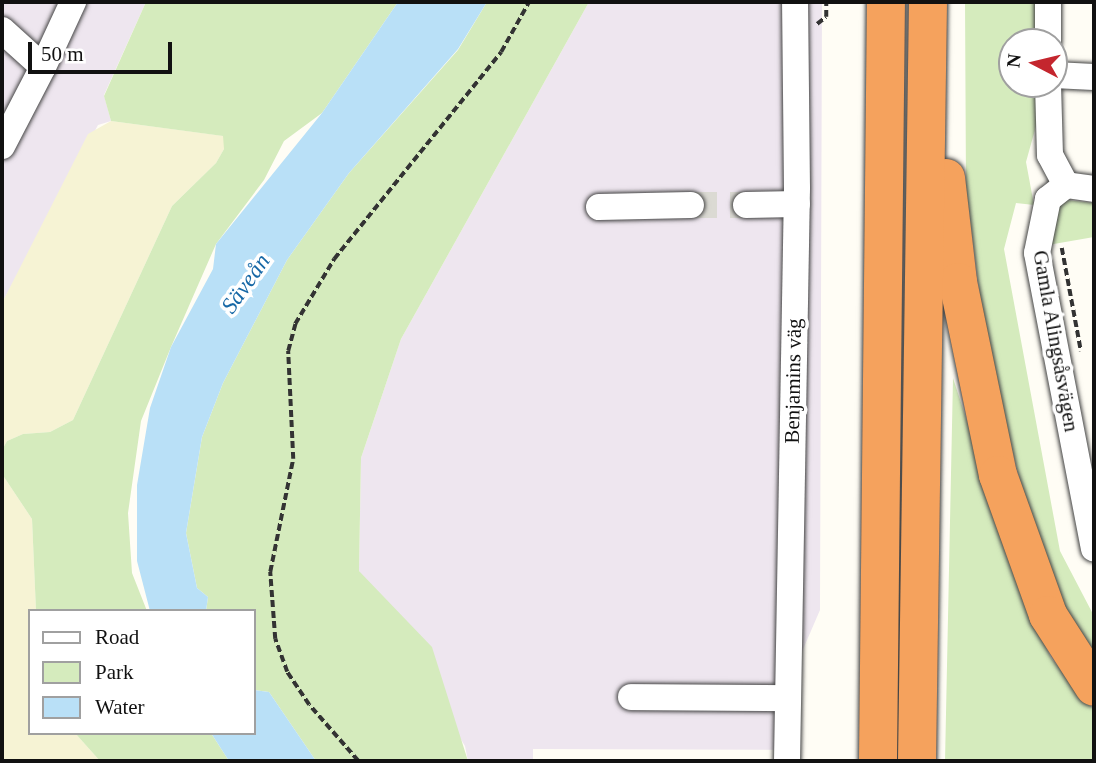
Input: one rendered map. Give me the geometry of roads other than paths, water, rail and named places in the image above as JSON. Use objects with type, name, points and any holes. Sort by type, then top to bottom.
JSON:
[{"type":"highway","points":[[878,761],[886,2]]},
{"type":"highway","points":[[917,761],[928,2]]},
{"type":"highway","points":[[928,51],[958,282],[998,475],[1048,615],[1094,687]]},
{"type":"street","points":[[3,140],[43,67],[73,2]]},
{"type":"street","name":"Benjamins väg","points":[[786,761],[797,204],[795,2]]},
{"type":"street","points":[[1048,2],[1048,28]]},
{"type":"street","points":[[2,30],[43,67]]},
{"type":"street","points":[[1068,76],[1094,77]]},
{"type":"street","points":[[1049,98],[1051,155],[1066,185],[1094,189]]},
{"type":"street","name":"Gamla Alingsåsvägen","points":[[1066,185],[1048,199],[1037,253],[1094,549]]},
{"type":"street","points":[[746,205],[797,204]]},
{"type":"street","points":[[599,207],[691,205]]},
{"type":"street","points":[[631,697],[788,698]]},
{"type":"water","name":"Säveån","points":[[398,2],[487,2],[458,49],[349,173],[287,260],[223,383],[202,437],[186,533],[197,588],[208,597],[206,609],[149,609],[137,561],[137,485],[150,408],[171,347],[213,269],[216,244],[322,113]]},
{"type":"water","points":[[256,690],[269,692],[316,761],[229,761],[212,735],[256,735]]},
{"type":"tunnel","points":[[691,205],[746,205]]}]
